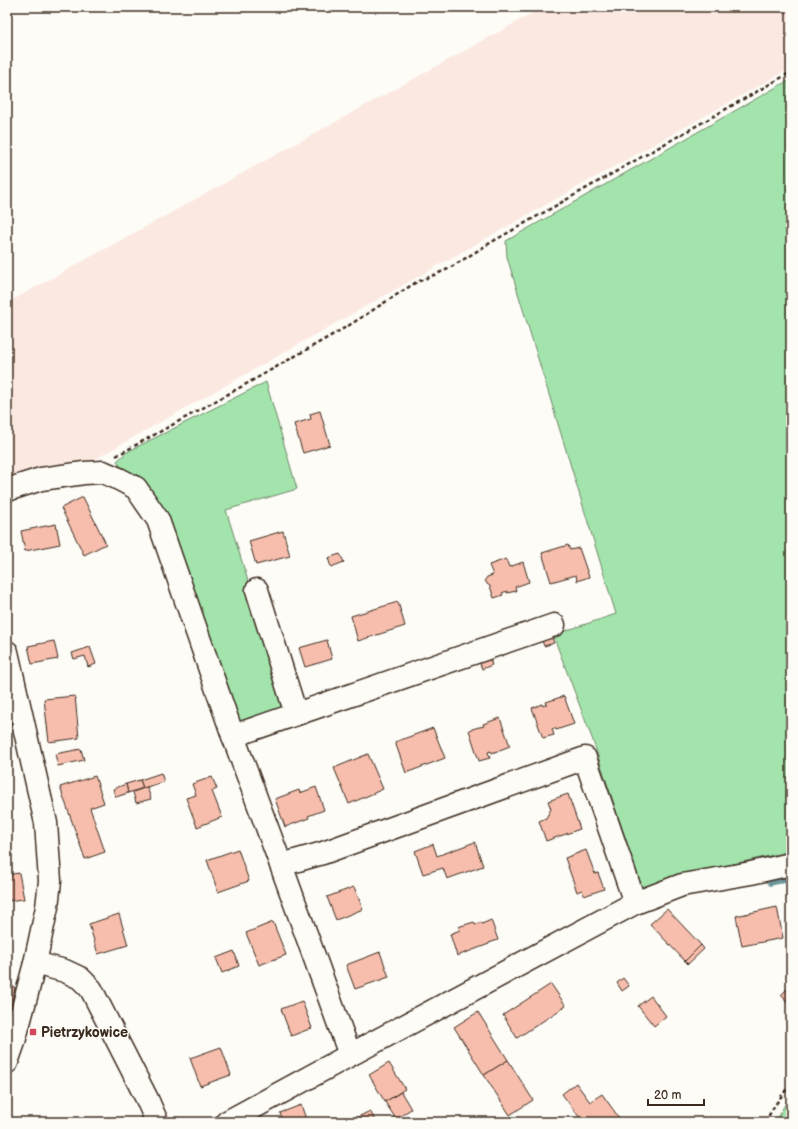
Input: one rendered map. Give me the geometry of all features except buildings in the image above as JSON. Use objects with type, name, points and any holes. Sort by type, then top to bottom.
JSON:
[{"type":"street","points":[[7,490],[41,479],[103,472],[136,488],[158,520],[233,736],[350,1055]]},
{"type":"street","points":[[257,590],[296,714]]},
{"type":"street","points":[[233,736],[554,625]]},
{"type":"street","points":[[7,652],[46,823],[50,882],[47,907],[36,963],[7,1062]]},
{"type":"street","points":[[280,865],[324,853],[586,758],[635,903]]},
{"type":"street","points":[[227,1122],[635,903],[682,885],[791,864]]},
{"type":"street","points":[[36,963],[65,971],[80,978],[91,989],[147,1099],[157,1122]]},
{"type":"path","points":[[111,458],[348,326],[415,283],[448,269],[791,73]]},
{"type":"path","points":[[766,1122],[775,1105],[791,1083]]},
{"type":"shaded area","points":[[544,7],[791,7],[791,68],[90,462],[7,481],[7,303]]},
{"type":"green space","points":[[791,80],[791,851],[707,870],[643,891],[592,738],[553,635],[616,614],[507,257],[506,241]]},
{"type":"green space","points":[[266,382],[297,489],[226,510],[288,710],[254,723],[234,721],[127,477],[117,461],[127,452]]},
{"type":"green space","points":[[791,1094],[791,1122],[775,1122]]},
{"type":"waterway","points":[[770,883],[791,878]]},
{"type":"place","name":"Pietrzykowice","points":[[33,1032]]}]
